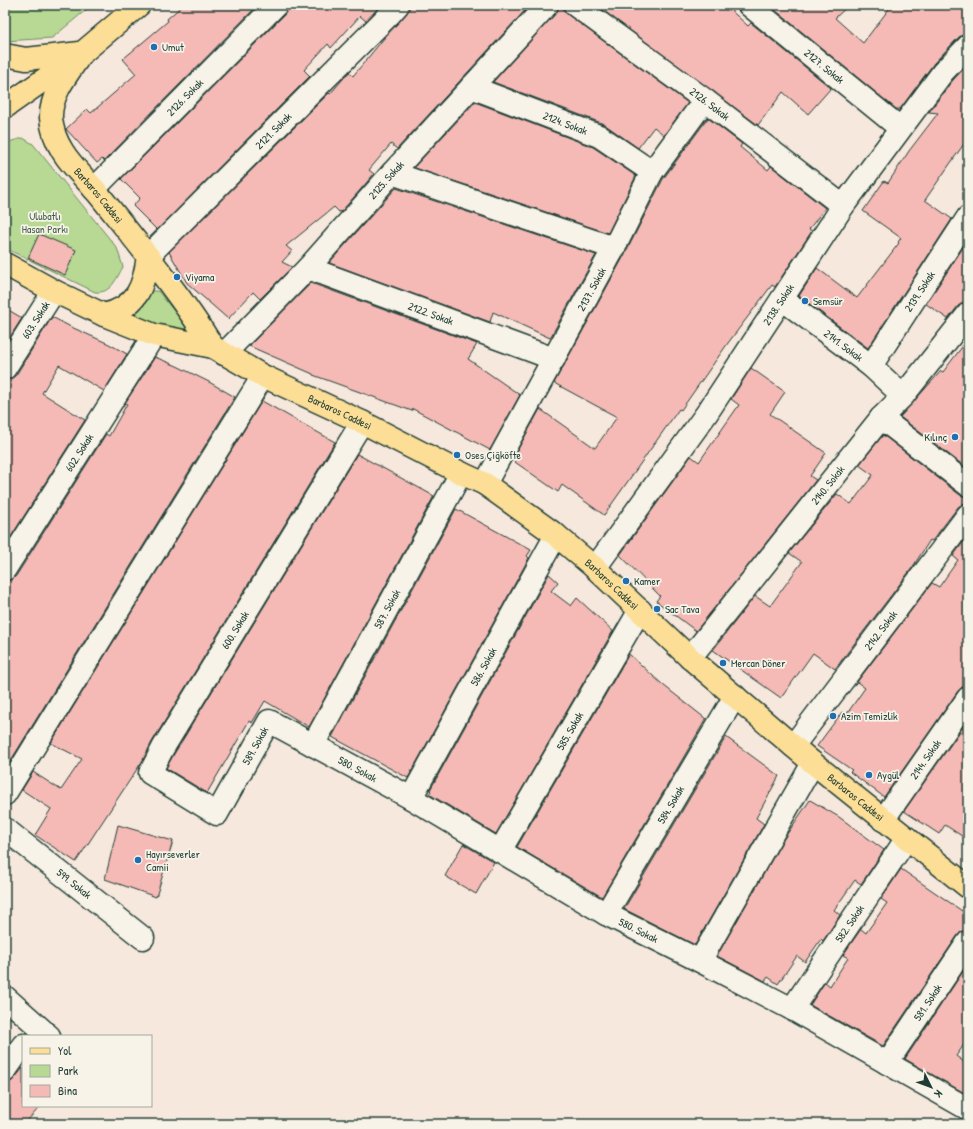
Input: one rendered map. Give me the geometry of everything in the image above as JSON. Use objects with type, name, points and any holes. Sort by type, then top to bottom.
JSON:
[{"type":"main road","points":[[5,107],[82,53],[139,5]]},
{"type":"main road","points":[[5,55],[26,59],[82,53]]},
{"type":"main road","name":"Barbaros Caddesi","points":[[82,53],[64,79],[55,96],[51,108],[54,136],[63,153],[148,256],[218,351]]},
{"type":"main road","points":[[104,314],[123,308],[137,294],[145,277],[148,256]]},
{"type":"main road","name":"Barbaros Caddesi","points":[[5,264],[54,291],[154,336],[218,351],[263,376],[362,422],[485,484],[556,536],[595,568],[690,658],[793,746],[883,820],[966,880]]},
{"type":"street","name":"2126. Sokak","points":[[94,189],[276,5]]},
{"type":"street","name":"2121. Sokak","points":[[148,256],[385,20],[398,5]]},
{"type":"street","name":"2125. Sokak","points":[[218,351],[308,268],[392,173],[547,5]]},
{"type":"street","name":"2126. Sokak","points":[[575,5],[705,100],[843,206]]},
{"type":"street","name":"2127. Sokak","points":[[749,5],[900,128]]},
{"type":"street","name":"2138. Sokak","points":[[595,568],[707,413],[843,206],[943,72],[968,46]]},
{"type":"street","name":"2124. Sokak","points":[[471,87],[600,136],[652,172]]},
{"type":"street","name":"2137. Sokak","points":[[485,484],[614,248],[652,172],[705,100]]},
{"type":"street","points":[[392,173],[614,248]]},
{"type":"street","name":"2139. Sokak","points":[[871,366],[968,217]]},
{"type":"street","name":"2122. Sokak","points":[[308,268],[554,359]]},
{"type":"street","name":"603. Sokak","points":[[5,368],[54,291]]},
{"type":"street","name":"2141. Sokak","points":[[782,299],[871,366],[903,396]]},
{"type":"street","name":"2140. Sokak","points":[[690,658],[881,418],[903,396],[968,314]]},
{"type":"street","name":"602. Sokak","points":[[5,569],[154,336]]},
{"type":"street","points":[[5,794],[263,376]]},
{"type":"street","points":[[881,418],[968,485]]},
{"type":"street","name":"600. Sokak","points":[[216,814],[150,773],[163,748],[362,422]]},
{"type":"street","name":"587. Sokak","points":[[313,745],[461,473]]},
{"type":"street","name":"2142. Sokak","points":[[793,746],[968,515]]},
{"type":"street","name":"586. Sokak","points":[[411,798],[556,536]]},
{"type":"street","name":"585. Sokak","points":[[500,851],[640,610]]},
{"type":"street","name":"584. Sokak","points":[[606,914],[734,696]]},
{"type":"street","name":"2144. Sokak","points":[[883,820],[968,698]]},
{"type":"street","name":"589. Sokak","points":[[216,814],[268,721],[313,745]]},
{"type":"street","name":"580. Sokak","points":[[313,745],[411,798],[606,914],[792,1009],[968,1109]]},
{"type":"street","points":[[700,961],[813,762]]},
{"type":"street","name":"599. Sokak","points":[[5,829],[143,938]]},
{"type":"street","name":"582. Sokak","points":[[792,1009],[907,838]]},
{"type":"street","name":"581. Sokak","points":[[887,1062],[968,942]]},
{"type":"street","points":[[5,997],[38,1032]]},
{"type":"street","points":[[5,1071],[22,1046]]},
{"type":"green space","points":[[5,5],[92,5],[52,38],[5,41]]},
{"type":"green space","name":"Ulubatlı Hasan Parkı","points":[[23,138],[33,144],[117,248],[123,267],[112,285],[105,291],[95,292],[5,248],[5,146],[12,141]]},
{"type":"green space","points":[[151,291],[158,291],[186,326],[184,331],[167,331],[136,319],[136,313],[143,306]]},
{"type":"building","points":[[183,5],[258,5],[104,161],[102,159],[97,163],[66,129],[87,109],[91,113],[136,74],[123,59],[168,21],[167,19]]},
{"type":"building","points":[[288,5],[381,5],[366,21],[360,16],[331,48],[328,44],[304,70],[310,76],[157,230],[133,206],[140,198],[121,179],[285,14],[288,9]]},
{"type":"building","points":[[410,5],[530,5],[397,149],[391,144],[369,170],[374,174],[342,211],[339,212],[334,207],[286,246],[292,251],[282,262],[292,267],[260,299],[253,292],[228,319],[187,283],[169,252],[329,93],[330,94],[349,72],[353,76],[407,13]]},
{"type":"building","points":[[559,5],[563,5],[564,10],[568,15],[688,103],[664,135],[654,127],[638,148],[604,124],[493,82],[556,13]]},
{"type":"building","points":[[596,5],[725,5],[748,26],[751,23],[831,88],[808,114],[783,92],[758,125]]},
{"type":"building","points":[[769,5],[849,5],[835,18],[863,43],[892,5],[963,5],[968,12],[968,34],[964,34],[959,37],[934,63],[900,109],[896,109]]},
{"type":"building","points":[[968,64],[968,138],[925,200],[952,219],[868,348],[799,296],[817,268],[857,298],[899,243],[898,242],[901,238],[863,211],[884,181],[888,183],[909,151],[938,113],[929,112],[953,80]]},
{"type":"building","points":[[475,102],[593,147],[636,176],[608,233],[415,168],[416,165]]},
{"type":"building","points":[[708,118],[742,144],[740,147],[768,170],[771,166],[825,208],[809,229],[812,231],[775,287],[772,285],[728,343],[604,515],[562,485],[558,492],[512,460],[540,409],[595,448],[617,417],[554,383],[625,254],[663,179]]},
{"type":"building","points":[[396,188],[596,255],[550,338],[493,312],[490,322],[329,263]]},
{"type":"building","points":[[39,234],[76,250],[65,275],[28,258]]},
{"type":"building","points":[[968,240],[968,302],[958,306],[948,319],[926,304]]},
{"type":"building","points":[[311,283],[477,344],[468,359],[520,395],[490,450],[413,409],[412,411],[313,375],[249,346]]},
{"type":"building","points":[[5,308],[22,318],[5,345]]},
{"type":"building","points":[[52,317],[127,354],[104,391],[59,365],[42,393],[85,420],[5,546],[5,380],[11,379],[16,375]]},
{"type":"building","points":[[968,339],[968,469],[900,417],[941,371],[943,372]]},
{"type":"building","points":[[155,357],[209,382],[235,397],[5,770],[5,581],[11,580],[16,576],[106,434],[109,436],[127,404],[125,403]]},
{"type":"building","points":[[751,368],[785,392],[770,414],[826,453],[810,476],[816,480],[696,631],[656,601],[660,596],[620,555],[691,456],[699,462],[739,405],[731,399]]},
{"type":"building","points":[[262,401],[335,442],[152,742],[143,760],[76,862],[35,835],[51,809],[22,790],[33,772],[61,790],[82,759],[51,743]]},
{"type":"building","points":[[883,435],[960,495],[968,497],[968,503],[958,507],[932,541],[930,540],[912,568],[835,669],[813,653],[781,698],[713,650],[755,596],[770,606],[802,562],[789,553],[837,494],[851,504],[873,475],[859,465]]},
{"type":"building","points":[[357,454],[434,496],[309,727],[265,701],[252,723],[249,721],[207,793],[166,768]]},
{"type":"building","points":[[456,509],[531,550],[527,556],[529,558],[408,778],[332,737]]},
{"type":"building","points":[[968,536],[968,686],[962,687],[958,691],[884,797],[850,772],[852,770],[817,746],[842,712],[846,715],[865,688],[857,682],[932,583],[939,587],[958,560],[953,556]]},
{"type":"building","points":[[549,574],[558,582],[551,591],[571,606],[577,598],[613,631],[496,834],[429,794]]},
{"type":"building","points":[[629,654],[663,685],[706,719],[602,897],[517,847]]},
{"type":"building","points":[[968,720],[968,840],[945,825],[939,834],[904,811]]},
{"type":"building","points":[[726,737],[779,776],[756,818],[764,824],[695,945],[624,909]]},
{"type":"building","points":[[810,800],[839,817],[884,850],[861,884],[855,880],[834,910],[840,915],[823,941],[821,939],[805,962],[797,956],[778,984],[768,977],[765,981],[717,956],[783,840]]},
{"type":"building","name":"Hayırseverler Camii","points":[[118,825],[173,841],[156,897],[105,879]]},
{"type":"building","points":[[463,844],[494,862],[476,894],[445,876]]},
{"type":"building","points":[[901,869],[968,915],[968,930],[962,931],[958,935],[883,1046],[810,1005],[825,982],[830,986],[848,958],[843,955],[861,929],[866,933],[887,903],[881,899]]},
{"type":"building","points":[[968,964],[968,1039],[956,1056],[968,1065],[968,1095],[905,1059]]},
{"type":"building","points":[[22,1069],[22,1107],[40,1107],[24,1124],[5,1124],[5,1087]]},
{"type":"place","name":"Umut","points":[[154,47]]},
{"type":"place","name":"Viyama","points":[[177,277]]},
{"type":"place","name":"Semsür","points":[[805,301]]},
{"type":"place","name":"Kılınç","points":[[955,437]]},
{"type":"place","name":"Oses Çiğköfte","points":[[457,455]]},
{"type":"place","name":"Kamer","points":[[626,581]]},
{"type":"place","name":"Sac Tava","points":[[657,609]]},
{"type":"place","name":"Mercan Döner","points":[[723,663]]},
{"type":"place","name":"Azim Temizlik","points":[[833,716]]},
{"type":"place","name":"Aygül","points":[[869,775]]},
{"type":"place","name":"Hayırseverler Camii","points":[[138,860]]}]
